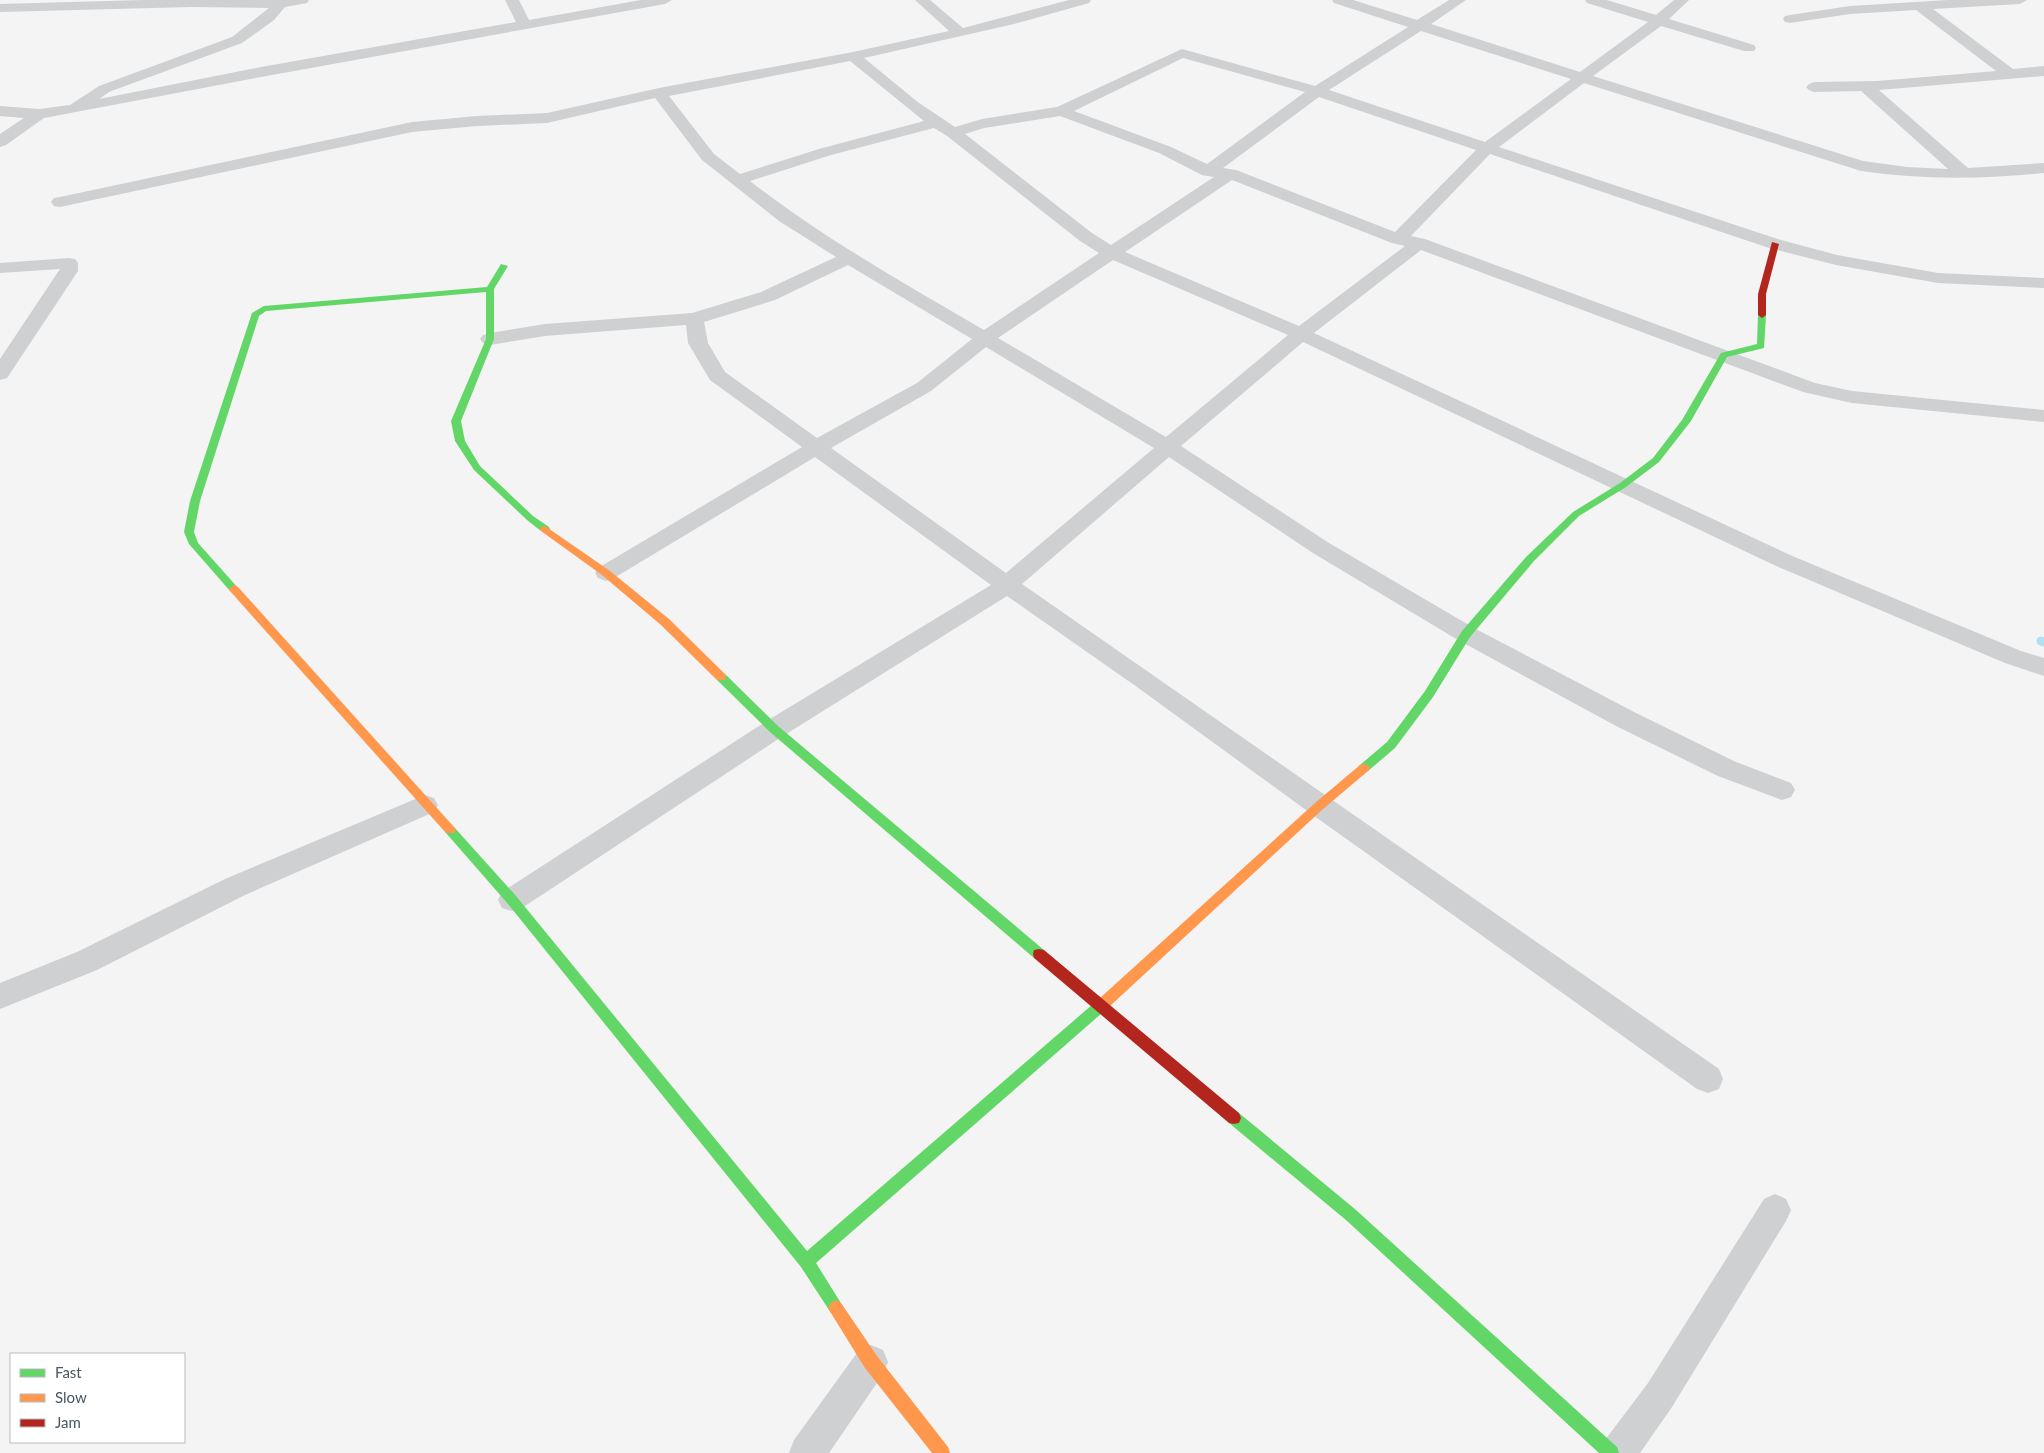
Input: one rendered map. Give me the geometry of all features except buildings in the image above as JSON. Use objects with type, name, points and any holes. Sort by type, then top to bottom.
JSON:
[{"type":"street","points":[[0,8],[116,2],[282,2],[302,0]]},
{"type":"street","points":[[512,0],[525,25]]},
{"type":"street","points":[[0,112],[39,114],[74,109],[261,72],[665,0]]},
{"type":"street","points":[[922,0],[960,32]]},
{"type":"street","points":[[60,202],[412,127],[477,121],[547,118],[659,93],[853,56],[1014,20],[1084,0]]},
{"type":"street","points":[[1339,0],[1420,24],[1581,78],[1861,166],[1890,171],[1964,174],[2044,168]]},
{"type":"street","points":[[1208,171],[1317,91],[1459,0]]},
{"type":"street","points":[[1592,0],[1749,48]]},
{"type":"street","points":[[512,900],[774,729],[1006,585],[1409,241],[1486,148],[1659,20],[1682,0]]},
{"type":"street","points":[[1790,19],[1850,10],[2020,0]]},
{"type":"street","points":[[74,109],[104,89],[237,40],[269,18],[282,2]]},
{"type":"street","points":[[1918,6],[2010,74]]},
{"type":"street","points":[[953,133],[982,124],[1061,111],[1182,52],[1317,91],[1775,244],[1836,260],[1938,278],[2044,283]]},
{"type":"street","points":[[853,56],[936,123],[953,133],[1086,237],[1111,253],[1301,334],[1782,560],[2013,657],[2044,667]]},
{"type":"street","points":[[1814,86],[1866,86],[2044,71]]},
{"type":"street","points":[[1866,86],[1964,174]]},
{"type":"street","points":[[659,93],[708,157],[785,216],[849,258],[1168,447],[1321,548],[1466,634],[1627,720],[1727,769],[1782,790]]},
{"type":"street","points":[[1061,111],[1165,150],[1208,171],[1230,174],[1810,388],[1833,394],[2044,416]]},
{"type":"street","points":[[0,142],[39,114]]},
{"type":"street","points":[[737,180],[825,152],[936,123]]},
{"type":"street","points":[[606,573],[815,448],[924,387],[985,338],[1230,174]]},
{"type":"street","points":[[806,1262],[1100,1006],[1319,806],[1391,745],[1429,694],[1466,634],[1530,559],[1576,514],[1623,485],[1656,460],[1686,421],[1724,355],[1761,346],[1762,294],[1775,244]]},
{"type":"street","points":[[490,339],[545,330],[694,319],[768,296],[849,258]]},
{"type":"street","points":[[0,268],[69,263],[69,271],[0,374]]},
{"type":"street","points":[[504,266],[490,288],[490,339],[456,421],[460,441],[477,468],[530,518],[606,573],[665,622],[774,729],[1100,1006],[1351,1215],[1611,1453]]},
{"type":"street","points":[[490,288],[264,309],[255,315],[194,501],[189,532],[194,544],[425,805],[512,900],[806,1262],[871,1362],[942,1453]]},
{"type":"street","points":[[694,319],[698,343],[717,376],[1006,585],[1146,681],[1319,806],[1708,1079]]},
{"type":"street","points":[[0,996],[87,961],[235,887],[425,805]]},
{"type":"street","points":[[1618,1453],[1660,1395],[1774,1210]]},
{"type":"street","points":[[807,1453],[871,1362]]},
{"type":"traffic: fast","points":[[504,266],[490,289],[490,339],[456,421],[460,441],[477,468],[530,518],[545,529]]},
{"type":"traffic: fast","points":[[234,589],[194,544],[189,532],[195,501],[255,315],[264,309],[490,289]]},
{"type":"traffic: fast","points":[[1364,768],[1391,745],[1429,694],[1466,634],[1530,559],[1576,514],[1623,485],[1656,460],[1686,421],[1724,355],[1761,346],[1762,315]]},
{"type":"traffic: fast","points":[[721,677],[774,729],[1039,954]]},
{"type":"traffic: fast","points":[[450,830],[512,900],[806,1262],[836,1308]]},
{"type":"traffic: fast","points":[[806,1262],[1105,1002]]},
{"type":"traffic: fast","points":[[1234,1118],[1351,1215],[1611,1453]]},
{"type":"traffic: slow","points":[[545,529],[606,573],[665,622],[721,677]]},
{"type":"traffic: slow","points":[[234,589],[450,830]]},
{"type":"traffic: slow","points":[[1105,1002],[1319,806],[1364,768]]},
{"type":"traffic: slow","points":[[836,1308],[871,1362],[942,1453]]},
{"type":"traffic: jam","points":[[1762,315],[1762,294],[1775,244]]},
{"type":"traffic: jam","points":[[1039,954],[1234,1118]]}]
